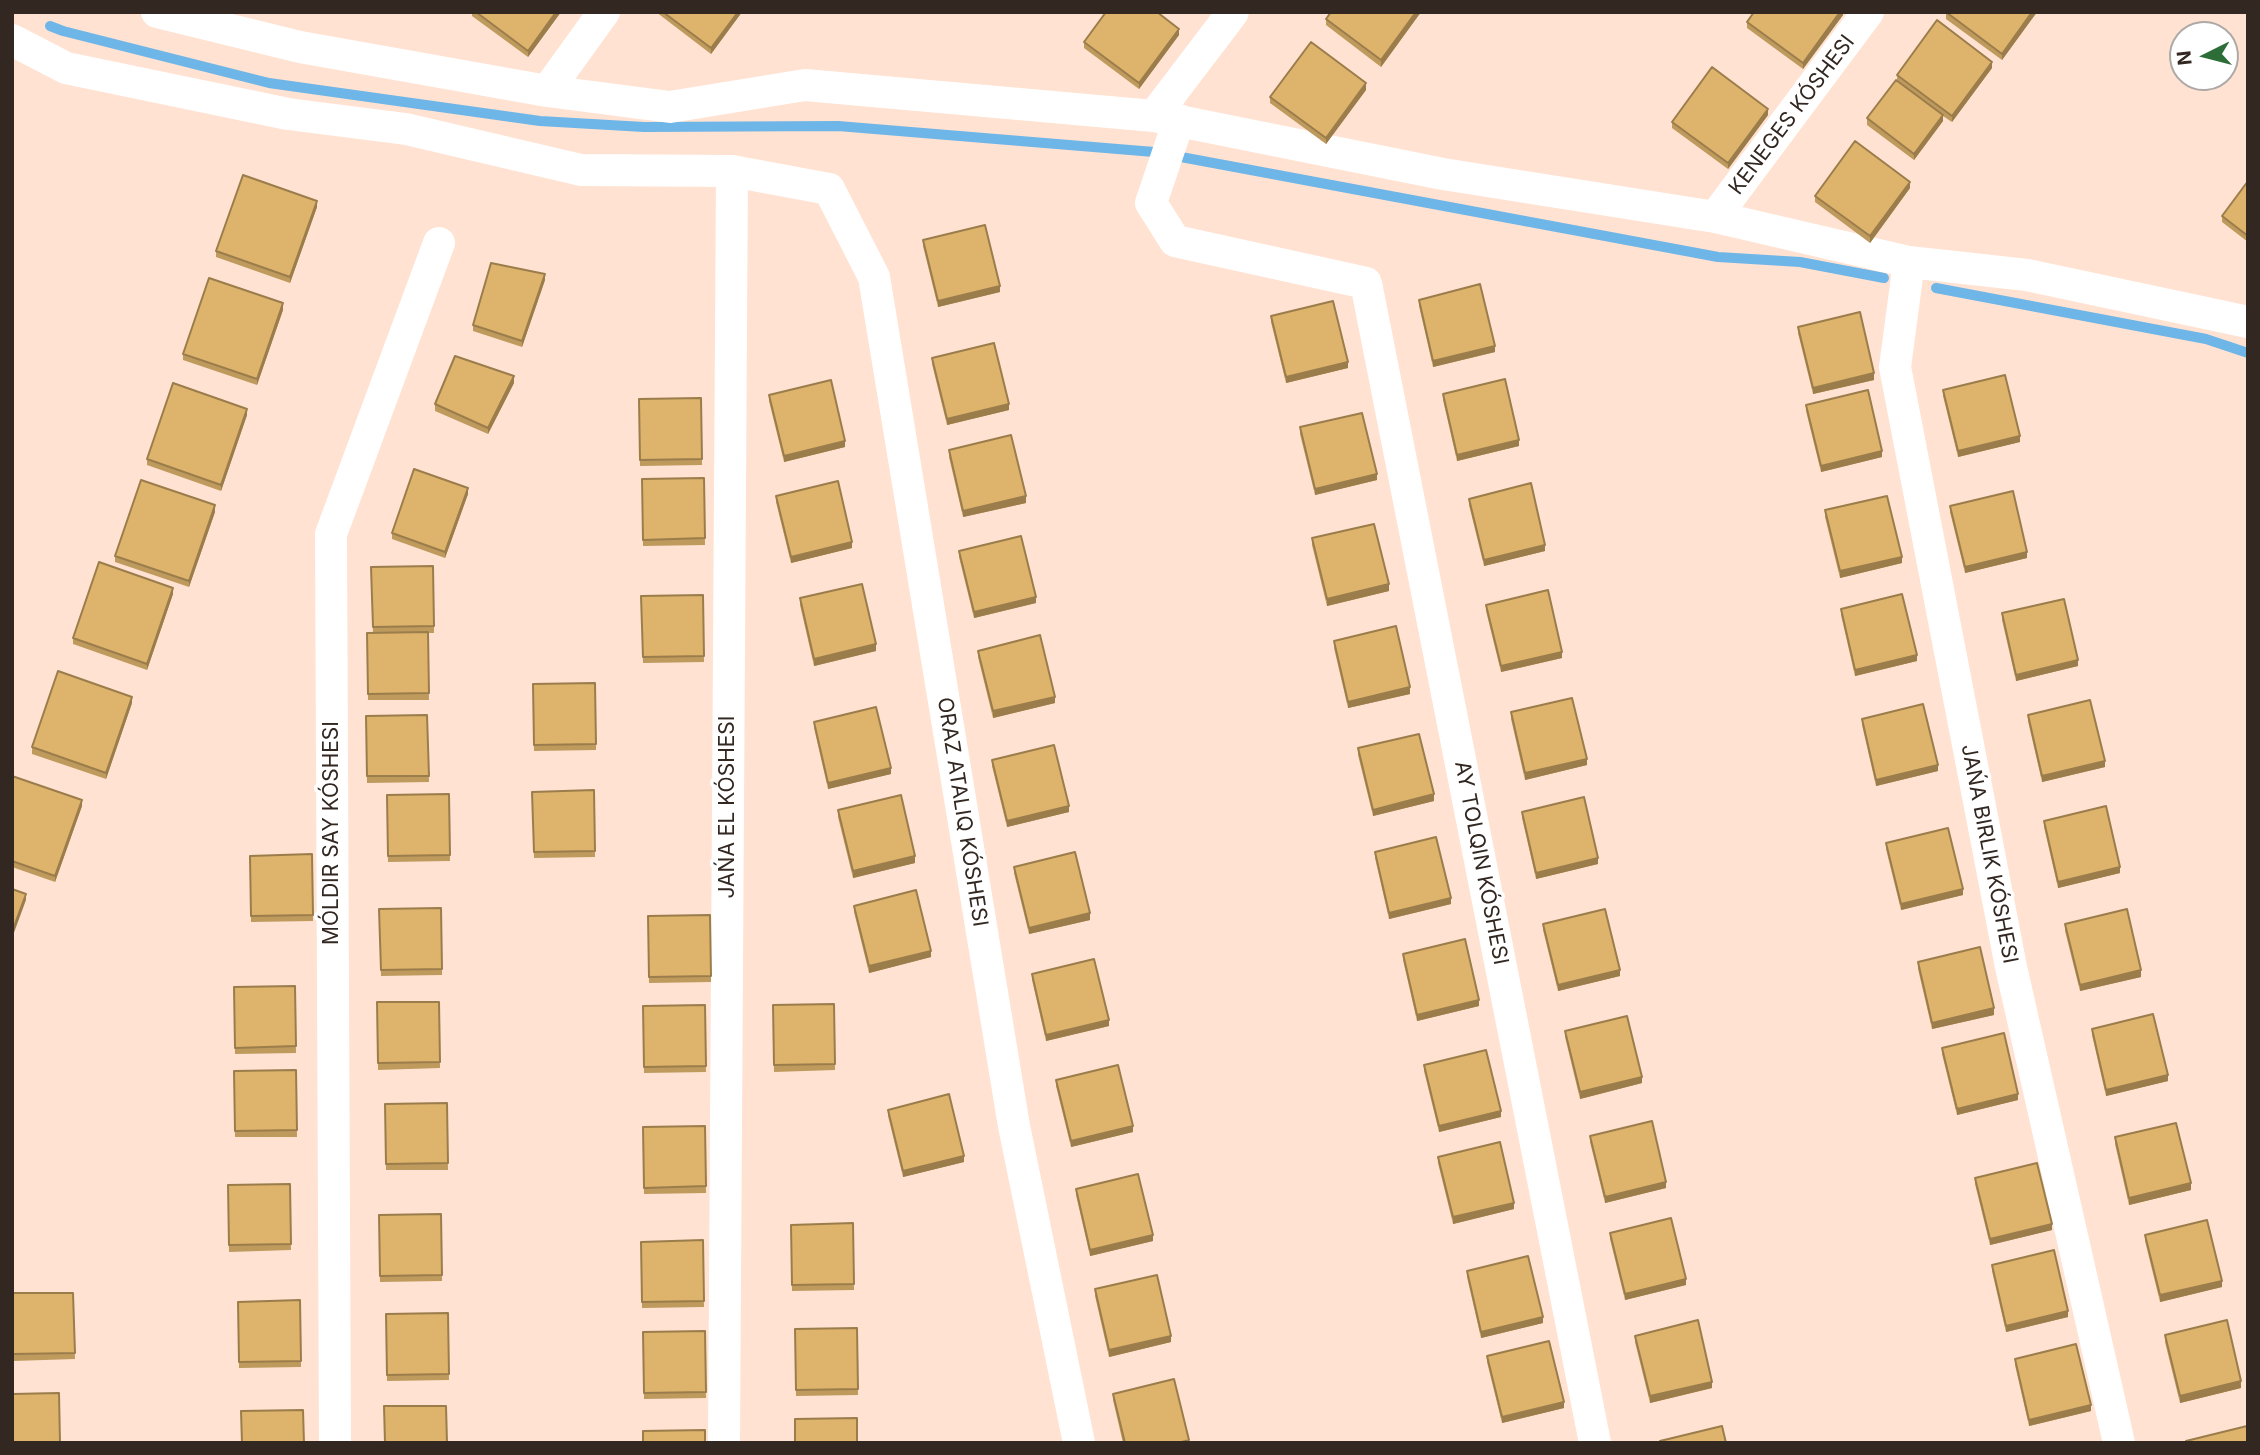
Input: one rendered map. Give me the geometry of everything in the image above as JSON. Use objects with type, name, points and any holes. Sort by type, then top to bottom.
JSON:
[{"type":"street","points":[[156,12],[300,47],[548,91],[670,107],[805,85],[1167,118],[1443,174],[1715,217],[1909,262],[2027,275],[2248,321]]},
{"type":"street","points":[[548,91],[604,12]]},
{"type":"street","points":[[1233,12],[1167,118],[1151,202],[1175,241],[1366,283],[1595,1443]]},
{"type":"street","name":"KENEGES KÓSHESI","points":[[1715,217],[1868,12]]},
{"type":"street","points":[[12,40],[66,68],[288,114],[406,129],[581,170],[732,171],[829,189],[874,277],[1014,1126],[1079,1443]]},
{"type":"street","name":"JAŃA EL KÓSHESI","points":[[724,1443],[732,171]]},
{"type":"street","name":"MÓLDIR SAY KÓSHESI","points":[[335,1443],[331,534],[439,243]]},
{"type":"street","name":"JAŃA BIRLIK KÓSHESI","points":[[1909,262],[1895,367],[2011,967],[2119,1443]]},
{"type":"building","points":[[476,12],[556,12],[528,51]]},
{"type":"building","points":[[663,12],[738,12],[711,48]]},
{"type":"building","points":[[1106,12],[1157,12],[1179,29],[1139,83],[1084,42]]},
{"type":"building","points":[[1331,12],[1416,12],[1381,60],[1326,19]]},
{"type":"building","points":[[1754,12],[1840,12],[1803,63],[1747,22]]},
{"type":"building","points":[[1946,12],[2032,12],[2002,54]]},
{"type":"building","points":[[1937,20],[1992,62],[1952,116],[1897,75]]},
{"type":"building","points":[[1311,42],[1366,83],[1326,138],[1270,97]]},
{"type":"building","points":[[1712,67],[1768,109],[1728,163],[1672,122]]},
{"type":"building","points":[[1896,80],[1943,115],[1914,154],[1867,118]]},
{"type":"building","points":[[1855,141],[1910,182],[1870,236],[1815,196]]},
{"type":"building","points":[[243,175],[317,201],[290,277],[216,251]]},
{"type":"building","points":[[2248,181],[2248,236],[2222,216]]},
{"type":"building","points":[[985,225],[1000,286],[938,301],[923,240]]},
{"type":"building","points":[[491,263],[545,274],[522,341],[473,325]]},
{"type":"building","points":[[209,278],[283,303],[257,379],[183,354]]},
{"type":"building","points":[[1480,284],[1495,346],[1433,361],[1419,300]]},
{"type":"building","points":[[1333,301],[1348,362],[1286,377],[1271,316]]},
{"type":"building","points":[[1860,312],[1874,373],[1813,388],[1798,327]]},
{"type":"building","points":[[994,343],[1009,404],[947,419],[932,358]]},
{"type":"building","points":[[455,356],[514,376],[488,428],[435,404]]},
{"type":"building","points":[[2005,375],[2020,436],[1958,451],[1943,390]]},
{"type":"building","points":[[1505,379],[1519,440],[1457,455],[1443,394]]},
{"type":"building","points":[[831,380],[845,441],[784,456],[769,395]]},
{"type":"building","points":[[173,383],[247,409],[221,485],[147,459]]},
{"type":"building","points":[[1868,390],[1882,451],[1821,466],[1806,405]]},
{"type":"building","points":[[701,398],[702,459],[640,460],[639,399]]},
{"type":"building","points":[[1362,413],[1377,474],[1315,489],[1300,427]]},
{"type":"building","points":[[1011,435],[1026,496],[963,511],[949,450]]},
{"type":"building","points":[[414,469],[468,488],[445,552],[392,533]]},
{"type":"building","points":[[704,478],[705,538],[643,540],[642,479]]},
{"type":"building","points":[[141,480],[215,505],[189,581],[115,556]]},
{"type":"building","points":[[838,481],[852,542],[791,557],[776,496]]},
{"type":"building","points":[[1531,483],[1545,545],[1484,560],[1469,499]]},
{"type":"building","points":[[2013,491],[2027,552],[1965,567],[1950,506]]},
{"type":"building","points":[[1887,496],[1902,557],[1840,571],[1825,510]]},
{"type":"building","points":[[1374,524],[1389,584],[1327,599],[1312,538]]},
{"type":"building","points":[[1021,536],[1036,597],[974,612],[959,551]]},
{"type":"building","points":[[99,562],[173,588],[147,664],[73,638]]},
{"type":"building","points":[[433,566],[434,626],[373,627],[371,567]]},
{"type":"building","points":[[862,584],[876,644],[814,659],[800,598]]},
{"type":"building","points":[[1548,590],[1562,652],[1501,666],[1486,605]]},
{"type":"building","points":[[1902,594],[1917,655],[1855,670],[1841,609]]},
{"type":"building","points":[[703,595],[704,656],[643,657],[641,596]]},
{"type":"building","points":[[2064,599],[2078,660],[2016,675],[2002,613]]},
{"type":"building","points":[[1396,626],[1410,687],[1348,702],[1334,641]]},
{"type":"building","points":[[428,632],[429,693],[368,694],[367,633]]},
{"type":"building","points":[[1040,635],[1055,697],[993,711],[978,651]]},
{"type":"building","points":[[58,671],[132,697],[106,773],[32,747]]},
{"type":"building","points":[[595,683],[596,744],[534,745],[533,684]]},
{"type":"building","points":[[1572,698],[1587,759],[1525,773],[1511,712]]},
{"type":"building","points":[[2090,700],[2105,761],[2042,776],[2028,715]]},
{"type":"building","points":[[1923,704],[1938,765],[1876,780],[1862,719]]},
{"type":"building","points":[[876,707],[891,768],[828,783],[814,722]]},
{"type":"building","points":[[427,715],[429,776],[367,776],[366,716]]},
{"type":"building","points":[[1419,734],[1434,794],[1373,810],[1358,748]]},
{"type":"building","points":[[1054,745],[1069,806],[1007,821],[992,760]]},
{"type":"building","points":[[12,776],[82,800],[55,876],[12,861]]},
{"type":"building","points":[[594,790],[595,851],[534,852],[532,792]]},
{"type":"building","points":[[449,794],[450,855],[388,856],[387,795]]},
{"type":"building","points":[[901,795],[915,856],[853,871],[838,810]]},
{"type":"building","points":[[1584,797],[1598,858],[1536,873],[1522,812]]},
{"type":"building","points":[[2106,806],[2120,867],[2058,882],[2044,821]]},
{"type":"building","points":[[1948,828],[1963,889],[1901,904],[1886,843]]},
{"type":"building","points":[[1436,837],[1451,898],[1389,913],[1375,852]]},
{"type":"building","points":[[1075,852],[1090,913],[1029,928],[1014,867]]},
{"type":"building","points":[[312,854],[313,915],[251,916],[250,856]]},
{"type":"building","points":[[12,889],[26,894],[12,932]]},
{"type":"building","points":[[916,890],[931,951],[869,966],[854,906]]},
{"type":"building","points":[[441,908],[442,969],[381,970],[379,909]]},
{"type":"building","points":[[1605,909],[1620,970],[1558,985],[1543,924]]},
{"type":"building","points":[[2127,909],[2141,970],[2080,985],[2065,924]]},
{"type":"building","points":[[710,915],[711,976],[649,977],[648,916]]},
{"type":"building","points":[[1465,939],[1479,1000],[1417,1015],[1403,954]]},
{"type":"building","points":[[1980,947],[1994,1008],[1932,1023],[1918,962]]},
{"type":"building","points":[[1094,959],[1109,1020],[1046,1035],[1032,974]]},
{"type":"building","points":[[295,986],[296,1046],[235,1048],[234,987]]},
{"type":"building","points":[[377,1002],[439,1002],[440,1062],[378,1063]]},
{"type":"building","points":[[834,1004],[835,1064],[774,1065],[773,1005]]},
{"type":"building","points":[[705,1005],[706,1066],[644,1067],[643,1006]]},
{"type":"building","points":[[2153,1014],[2168,1075],[2106,1090],[2092,1029]]},
{"type":"building","points":[[1627,1016],[1642,1077],[1580,1092],[1565,1031]]},
{"type":"building","points":[[2004,1033],[2018,1094],[1957,1109],[1942,1048]]},
{"type":"building","points":[[1486,1050],[1501,1111],[1439,1126],[1424,1065]]},
{"type":"building","points":[[1118,1065],[1133,1126],[1071,1141],[1056,1080]]},
{"type":"building","points":[[296,1070],[297,1130],[235,1131],[234,1071]]},
{"type":"building","points":[[949,1094],[964,1156],[903,1171],[888,1110]]},
{"type":"building","points":[[447,1103],[448,1163],[386,1164],[385,1104]]},
{"type":"building","points":[[1652,1121],[1666,1182],[1605,1197],[1590,1136]]},
{"type":"building","points":[[2176,1123],[2191,1183],[2129,1198],[2115,1137]]},
{"type":"building","points":[[705,1126],[706,1186],[644,1188],[643,1127]]},
{"type":"building","points":[[1500,1142],[1514,1203],[1453,1217],[1438,1157]]},
{"type":"building","points":[[2037,1163],[2052,1224],[1990,1239],[1975,1178]]},
{"type":"building","points":[[1138,1174],[1153,1235],[1090,1250],[1076,1189]]},
{"type":"building","points":[[290,1184],[291,1244],[229,1245],[228,1185]]},
{"type":"building","points":[[441,1214],[442,1275],[380,1276],[379,1215]]},
{"type":"building","points":[[1671,1218],[1686,1279],[1625,1294],[1610,1233]]},
{"type":"building","points":[[2207,1220],[2222,1281],[2160,1295],[2145,1235]]},
{"type":"building","points":[[853,1223],[854,1284],[792,1285],[791,1225]]},
{"type":"building","points":[[703,1240],[704,1301],[642,1302],[641,1242]]},
{"type":"building","points":[[2054,1250],[2068,1311],[2006,1326],[1992,1265]]},
{"type":"building","points":[[1528,1256],[1543,1317],[1481,1332],[1467,1271]]},
{"type":"building","points":[[1157,1275],[1171,1336],[1109,1350],[1095,1289]]},
{"type":"building","points":[[12,1293],[73,1293],[75,1353],[13,1354]]},
{"type":"building","points":[[300,1300],[301,1361],[239,1362],[238,1302]]},
{"type":"building","points":[[448,1313],[449,1374],[387,1375],[386,1314]]},
{"type":"building","points":[[1698,1320],[1712,1382],[1650,1396],[1635,1336]]},
{"type":"building","points":[[2227,1320],[2241,1381],[2180,1396],[2165,1335]]},
{"type":"building","points":[[857,1328],[858,1389],[796,1390],[795,1329]]},
{"type":"building","points":[[705,1331],[706,1392],[644,1393],[643,1332]]},
{"type":"building","points":[[1549,1341],[1564,1402],[1502,1417],[1487,1356]]},
{"type":"building","points":[[2076,1344],[2091,1405],[2029,1420],[2015,1359]]},
{"type":"building","points":[[1174,1379],[1189,1440],[1178,1443],[1125,1443],[1113,1394]]},
{"type":"building","points":[[59,1393],[60,1443],[12,1443],[12,1394]]},
{"type":"building","points":[[384,1406],[446,1406],[447,1443],[385,1443]]},
{"type":"building","points":[[303,1410],[304,1443],[242,1443],[241,1411]]},
{"type":"building","points":[[857,1418],[857,1443],[795,1443],[795,1419]]},
{"type":"building","points":[[1722,1426],[1726,1443],[1660,1443],[1660,1441]]},
{"type":"building","points":[[2247,1426],[2248,1443],[2186,1443],[2186,1441]]},
{"type":"building","points":[[705,1430],[705,1443],[643,1443],[643,1431]]},
{"type":"waterway","points":[[50,26],[269,83],[540,121],[644,127],[838,126],[1154,152]]},
{"type":"waterway","points":[[1181,157],[1718,257],[1800,262],[1884,278]]},
{"type":"waterway","points":[[1936,288],[2206,339],[2248,353]]}]
